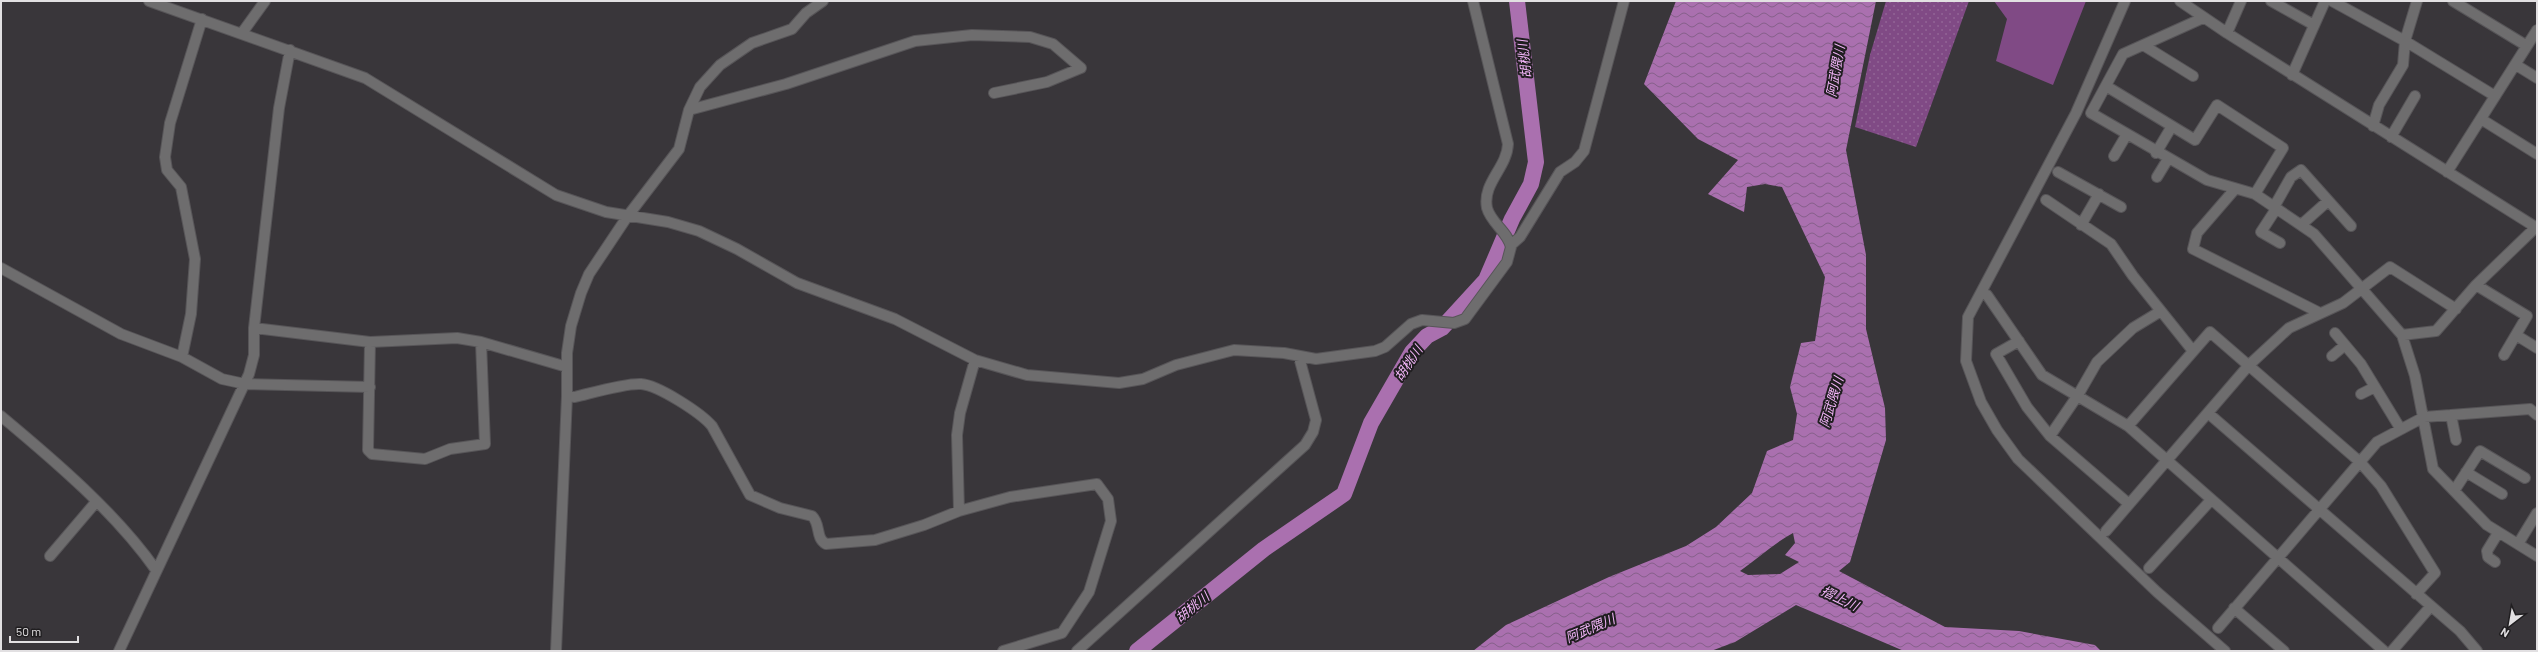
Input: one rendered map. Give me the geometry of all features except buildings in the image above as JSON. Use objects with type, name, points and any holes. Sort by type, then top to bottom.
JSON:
[{"type":"street","points":[[149,1],[349,71],[386,89],[556,195],[626,217],[668,222],[699,230],[737,249],[797,283],[895,319],[975,360],[1027,375],[1108,384],[1134,382],[1176,364],[1234,350],[1330,359],[1380,349],[1411,324],[1422,320],[1460,322],[1471,313],[1507,262],[1510,242],[1488,211],[1486,196],[1506,156],[1507,140],[1473,1]]},
{"type":"street","points":[[242,33],[265,1]]},
{"type":"street","points":[[556,651],[567,367],[570,334],[581,292],[589,274],[626,217],[679,149],[690,110],[700,87],[720,65],[752,43],[792,29],[806,13],[823,1]]},
{"type":"street","points":[[1510,242],[1520,238],[1560,172],[1575,162],[1584,151],[1624,1]]},
{"type":"street","points":[[2125,1],[2076,113],[1968,316],[1966,361],[1981,402],[1997,430],[2018,459],[2152,587],[2225,651]]},
{"type":"street","points":[[2180,1],[2203,18],[2292,75],[2536,228],[2476,285],[2436,331],[2429,334],[2402,335]]},
{"type":"street","points":[[2227,33],[2241,1]]},
{"type":"street","points":[[2271,1],[2314,25]]},
{"type":"street","points":[[2292,75],[2325,1]]},
{"type":"street","points":[[2333,1],[2405,41],[2495,96]]},
{"type":"street","points":[[2373,126],[2379,105],[2403,65],[2405,41],[2417,1]]},
{"type":"street","points":[[2453,1],[2527,46]]},
{"type":"street","points":[[2203,18],[2123,54],[2091,113],[2168,159],[2207,180],[2255,194],[2314,234],[2402,335],[2415,376],[2433,469],[2498,533],[2537,556]]},
{"type":"street","points":[[182,357],[191,314],[195,259],[181,187],[167,170],[165,157],[170,123],[202,20]]},
{"type":"street","points":[[2447,172],[2537,30]]},
{"type":"street","points":[[690,110],[786,84],[922,40],[972,35],[1030,37],[1053,44],[1081,68],[1047,82],[994,93]]},
{"type":"street","points":[[2143,45],[2192,76]]},
{"type":"street","points":[[119,651],[245,384],[254,355],[254,328],[279,108],[290,50]]},
{"type":"street","points":[[2516,65],[2537,78]]},
{"type":"street","points":[[2106,86],[2195,140],[2217,105],[2283,148],[2255,194]]},
{"type":"street","points":[[2391,137],[2415,96]]},
{"type":"street","points":[[2481,119],[2537,154]]},
{"type":"street","points":[[2156,152],[2172,126]]},
{"type":"street","points":[[2114,156],[2126,134]]},
{"type":"street","points":[[2157,177],[2168,159]]},
{"type":"street","points":[[2280,243],[2262,232],[2291,177],[2301,170],[2351,226]]},
{"type":"street","points":[[2058,172],[2121,207]]},
{"type":"street","points":[[2236,189],[2197,233],[2193,249],[2318,312]]},
{"type":"street","points":[[2081,225],[2099,194]]},
{"type":"street","points":[[2046,200],[2111,244],[2161,311],[2194,351]]},
{"type":"street","points":[[2301,225],[2328,201]]},
{"type":"street","points":[[2106,531],[2249,365],[2289,328],[2318,312],[2343,303],[2390,267],[2456,309]]},
{"type":"street","points":[[1,268],[121,334],[182,357],[222,379],[245,384],[370,387]]},
{"type":"street","points":[[2476,285],[2527,316],[2504,355]]},
{"type":"street","points":[[1987,295],[2042,375],[2128,426],[2166,461],[2384,651]]},
{"type":"street","points":[[2050,436],[2078,395],[2097,362],[2133,328],[2161,311]]},
{"type":"street","points":[[254,328],[370,342],[411,341],[441,338],[481,342],[567,367]]},
{"type":"street","points":[[2128,426],[2210,332],[2360,462],[2381,486],[2435,574],[2416,594]]},
{"type":"street","points":[[2335,333],[2361,364],[2400,428]]},
{"type":"street","points":[[2516,335],[2537,348]]},
{"type":"street","points":[[2018,341],[1996,354],[2027,407],[2050,436],[2129,504]]},
{"type":"street","points":[[370,342],[368,450],[372,454],[425,459],[450,449],[485,444],[481,342]]},
{"type":"street","points":[[2332,356],[2345,345]]},
{"type":"street","points":[[1077,651],[1305,446],[1313,432],[1316,420],[1299,357]]},
{"type":"street","points":[[959,511],[957,435],[960,413],[975,360]]},
{"type":"street","points":[[567,396],[575,397],[642,384],[671,397],[706,420],[712,426],[750,495],[780,508],[812,516],[818,525],[820,539],[826,544],[844,544],[874,540],[924,526],[959,511],[1010,497],[1094,483],[1102,488],[1108,498],[1111,521],[1102,555],[1089,592],[1069,625],[1057,636],[1003,651]]},
{"type":"street","points":[[2361,394],[2375,386]]},
{"type":"street","points":[[2218,628],[2318,509],[2377,442],[2400,428],[2424,417],[2530,409],[2537,415]]},
{"type":"street","points":[[2208,413],[2460,631],[2478,651]]},
{"type":"street","points":[[2451,415],[2456,440]]},
{"type":"street","points":[[1,416],[96,502],[135,541],[156,570]]},
{"type":"street","points":[[2454,491],[2480,451],[2525,478]]},
{"type":"street","points":[[2466,472],[2502,494]]},
{"type":"street","points":[[2149,568],[2211,500]]},
{"type":"street","points":[[50,556],[96,502]]},
{"type":"street","points":[[2518,544],[2537,513]]},
{"type":"street","points":[[2495,562],[2488,557],[2487,551],[2498,533]]},
{"type":"street","points":[[2392,651],[2431,606]]},
{"type":"street","points":[[2234,608],[2284,651]]},
{"type":"shaded area","points":[[1886,1],[1969,1],[1916,147],[1855,127],[1870,55]]},
{"type":"shaded area","points":[[1994,1],[2086,1],[2053,85],[1996,61],[2007,19]]},
{"type":"water","points":[[1676,1],[1876,1],[1846,150],[1866,255],[1866,329],[1885,408],[1886,440],[1850,562],[1839,571],[1945,627],[2019,631],[2095,645],[2101,651],[1904,651],[1796,605],[1735,642],[1711,651],[1473,651],[1506,625],[1609,577],[1686,546],[1716,527],[1752,493],[1767,451],[1793,440],[1797,414],[1790,387],[1801,343],[1815,341],[1825,277],[1782,187],[1765,184],[1747,187],[1744,212],[1708,194],[1738,160],[1698,139],[1644,84]],"holes":[[[1793,533],[1795,543],[1785,555],[1799,562],[1780,574],[1748,575],[1740,571]]]},
{"type":"waterway","name":"胡桃川","points":[[1137,651],[1264,549],[1344,494],[1371,423],[1412,352],[1427,336],[1442,328],[1486,280],[1512,219],[1531,184],[1536,162],[1517,1]]},
{"type":"water label","name":"阿武隈川","points":[[1835,71]]},
{"type":"water label","name":"阿武隈川","points":[[1831,402]]},
{"type":"water label","name":"摺上川","points":[[1840,598]]},
{"type":"water label","name":"阿武隈川","points":[[1590,628]]}]
